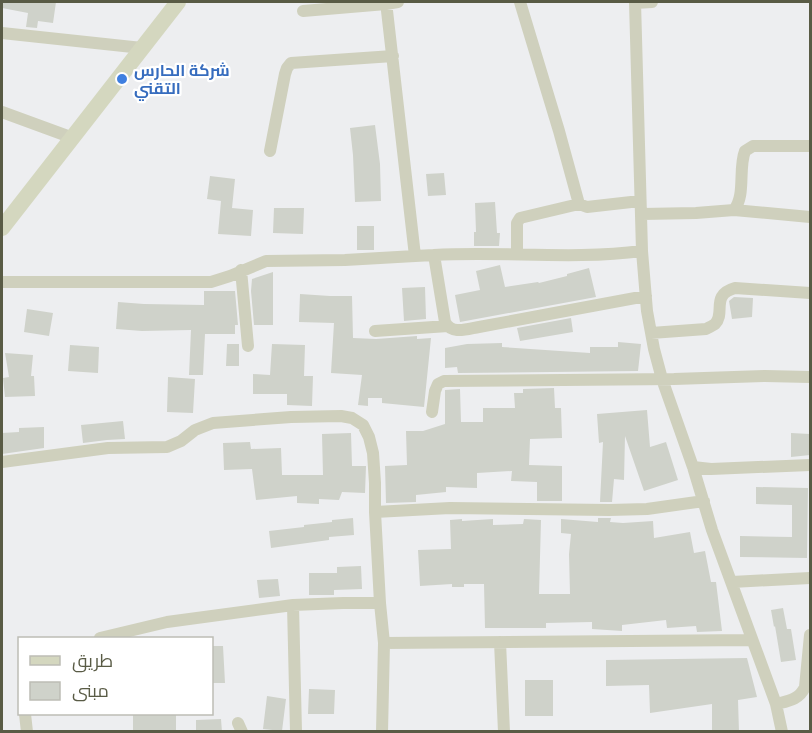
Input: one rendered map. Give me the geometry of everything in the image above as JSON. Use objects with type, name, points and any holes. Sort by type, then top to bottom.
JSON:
[{"type":"main road","points":[[2,228],[178,2]]},
{"type":"street","points":[[303,11],[390,2],[393,56],[415,256]]},
{"type":"street","points":[[520,2],[579,204]]},
{"type":"street","points":[[652,2],[635,2],[642,251],[651,333],[662,379],[742,616],[776,704],[782,732]]},
{"type":"street","points":[[2,33],[142,48]]},
{"type":"street","points":[[270,151],[285,74],[291,63],[393,56]]},
{"type":"street","points":[[2,112],[73,138]]},
{"type":"street","points":[[734,210],[740,202],[745,151],[753,146],[810,146]]},
{"type":"street","points":[[517,254],[517,223],[520,218],[579,204],[586,207],[641,208],[696,213],[734,210],[810,217]]},
{"type":"street","points":[[2,282],[212,282],[266,261],[473,254],[564,255],[642,251]]},
{"type":"street","points":[[434,255],[447,326]]},
{"type":"street","points":[[242,270],[248,346]]},
{"type":"street","points":[[651,333],[706,328],[714,325],[718,319],[721,298],[725,292],[735,288],[810,293]]},
{"type":"street","points":[[375,331],[447,326],[453,330],[469,329],[646,296]]},
{"type":"street","points":[[432,412],[435,391],[438,384],[444,381],[810,377]]},
{"type":"street","points":[[2,462],[108,448],[167,447],[181,441],[195,430],[213,423],[341,416],[352,418],[363,425],[373,453],[375,474],[375,512],[384,643],[382,732]]},
{"type":"street","points":[[693,467],[711,469],[810,465]]},
{"type":"street","points":[[375,512],[450,508],[609,510],[704,501]]},
{"type":"street","points":[[732,582],[810,578]]},
{"type":"street","points":[[108,637],[167,622],[293,605],[380,603]]},
{"type":"street","points":[[293,605],[296,732]]},
{"type":"street","points":[[776,704],[796,699],[802,694],[805,687],[810,634]]},
{"type":"street","points":[[384,643],[752,639]]},
{"type":"street","points":[[500,642],[504,732]]},
{"type":"street","points":[[25,715],[27,732]]},
{"type":"building","points":[[2,2],[56,2],[53,23],[38,21],[37,28],[26,27],[28,13],[2,8]]},
{"type":"building","points":[[375,125],[380,164],[381,201],[355,202],[350,128]]},
{"type":"building","points":[[444,173],[446,195],[428,196],[426,174]]},
{"type":"building","points":[[210,176],[235,179],[232,208],[253,210],[251,236],[218,234],[221,201],[207,199]]},
{"type":"building","points":[[495,202],[497,233],[500,233],[499,246],[474,246],[475,203]]},
{"type":"building","points":[[274,208],[304,208],[303,234],[273,233]]},
{"type":"building","points":[[357,226],[374,226],[374,250],[357,250]]},
{"type":"building","points":[[500,265],[505,287],[539,283],[589,268],[596,297],[460,322],[455,295],[480,290],[476,271]]},
{"type":"building","points":[[273,272],[273,325],[254,325],[252,279]]},
{"type":"building","points":[[425,287],[426,319],[404,321],[402,288]]},
{"type":"building","points":[[204,291],[235,291],[238,325],[235,325],[235,334],[205,334],[203,375],[189,375],[191,330],[116,329],[118,302],[204,305]]},
{"type":"building","points":[[300,294],[352,296],[353,338],[417,336],[417,339],[431,338],[424,407],[382,403],[382,398],[368,398],[368,406],[358,405],[362,375],[331,373],[334,323],[299,322]]},
{"type":"building","points":[[734,297],[753,298],[752,317],[732,319],[729,301]]},
{"type":"building","points":[[27,309],[53,313],[49,336],[24,332]]},
{"type":"building","points":[[571,318],[573,332],[520,341],[517,328]]},
{"type":"building","points":[[618,342],[641,344],[638,371],[458,373],[457,367],[445,368],[445,348],[467,344],[502,343],[502,347],[590,353],[590,347],[618,347]]},
{"type":"building","points":[[227,344],[239,344],[239,366],[226,366]]},
{"type":"building","points":[[272,344],[305,345],[304,376],[313,376],[312,406],[287,405],[287,394],[253,394],[253,374],[270,375]]},
{"type":"building","points":[[70,345],[99,347],[98,373],[68,371]]},
{"type":"building","points":[[5,353],[33,355],[31,376],[34,376],[35,396],[5,397],[3,378],[9,377]]},
{"type":"building","points":[[168,377],[195,379],[193,413],[167,412]]},
{"type":"building","points":[[554,388],[555,408],[561,408],[562,438],[530,439],[529,465],[562,466],[562,501],[537,501],[537,482],[511,481],[512,471],[477,473],[477,488],[446,487],[446,492],[416,495],[416,502],[386,503],[385,466],[407,465],[406,431],[423,431],[445,424],[445,390],[460,389],[461,422],[483,422],[483,408],[515,408],[514,393],[523,393],[523,389]]},
{"type":"building","points":[[647,410],[650,447],[666,442],[678,480],[644,491],[625,436],[624,480],[614,479],[612,502],[600,502],[603,442],[599,443],[597,414]]},
{"type":"building","points":[[123,421],[125,439],[83,443],[81,425]]},
{"type":"building","points":[[44,427],[44,448],[2,454],[2,433],[19,432],[19,428]]},
{"type":"building","points":[[351,433],[352,466],[366,466],[365,493],[342,492],[339,500],[319,499],[319,504],[297,503],[297,496],[256,500],[252,469],[224,470],[223,443],[250,442],[251,449],[281,448],[282,475],[323,475],[322,434]]},
{"type":"building","points":[[791,433],[810,434],[810,455],[791,457]]},
{"type":"building","points":[[756,487],[808,488],[807,558],[740,557],[740,536],[792,537],[792,505],[756,504]]},
{"type":"building","points":[[353,518],[354,535],[329,537],[329,540],[271,548],[269,531]]},
{"type":"building","points":[[598,518],[611,518],[610,522],[623,523],[653,521],[654,538],[690,532],[694,553],[705,551],[711,582],[716,582],[722,631],[697,632],[696,626],[667,628],[666,620],[622,625],[622,631],[592,629],[592,622],[546,623],[546,628],[485,628],[484,584],[464,584],[464,587],[452,587],[452,584],[420,586],[418,550],[451,549],[450,520],[493,519],[493,525],[523,524],[524,519],[541,520],[539,594],[570,594],[571,534],[561,533],[561,519],[598,522]]},
{"type":"building","points":[[361,566],[362,589],[334,590],[334,595],[309,595],[309,573],[337,573],[337,567]]},
{"type":"building","points":[[278,579],[280,596],[259,598],[257,580]]},
{"type":"building","points":[[783,608],[787,629],[791,629],[796,660],[781,662],[771,610]]},
{"type":"building","points":[[213,646],[223,646],[225,683],[213,683]]},
{"type":"building","points":[[747,658],[757,697],[738,700],[739,732],[712,732],[712,704],[650,713],[649,685],[606,686],[606,660]]},
{"type":"building","points":[[525,680],[553,680],[553,716],[525,716]]},
{"type":"building","points":[[309,689],[335,690],[334,714],[308,714]]},
{"type":"building","points":[[267,696],[286,699],[282,731],[263,729]]},
{"type":"building","points":[[133,715],[176,715],[176,732],[133,732]]},
{"type":"building","points":[[221,719],[222,732],[196,732],[196,720]]},
{"type":"place","name":"شركة الحارس التقني","points":[[122,79]]}]
